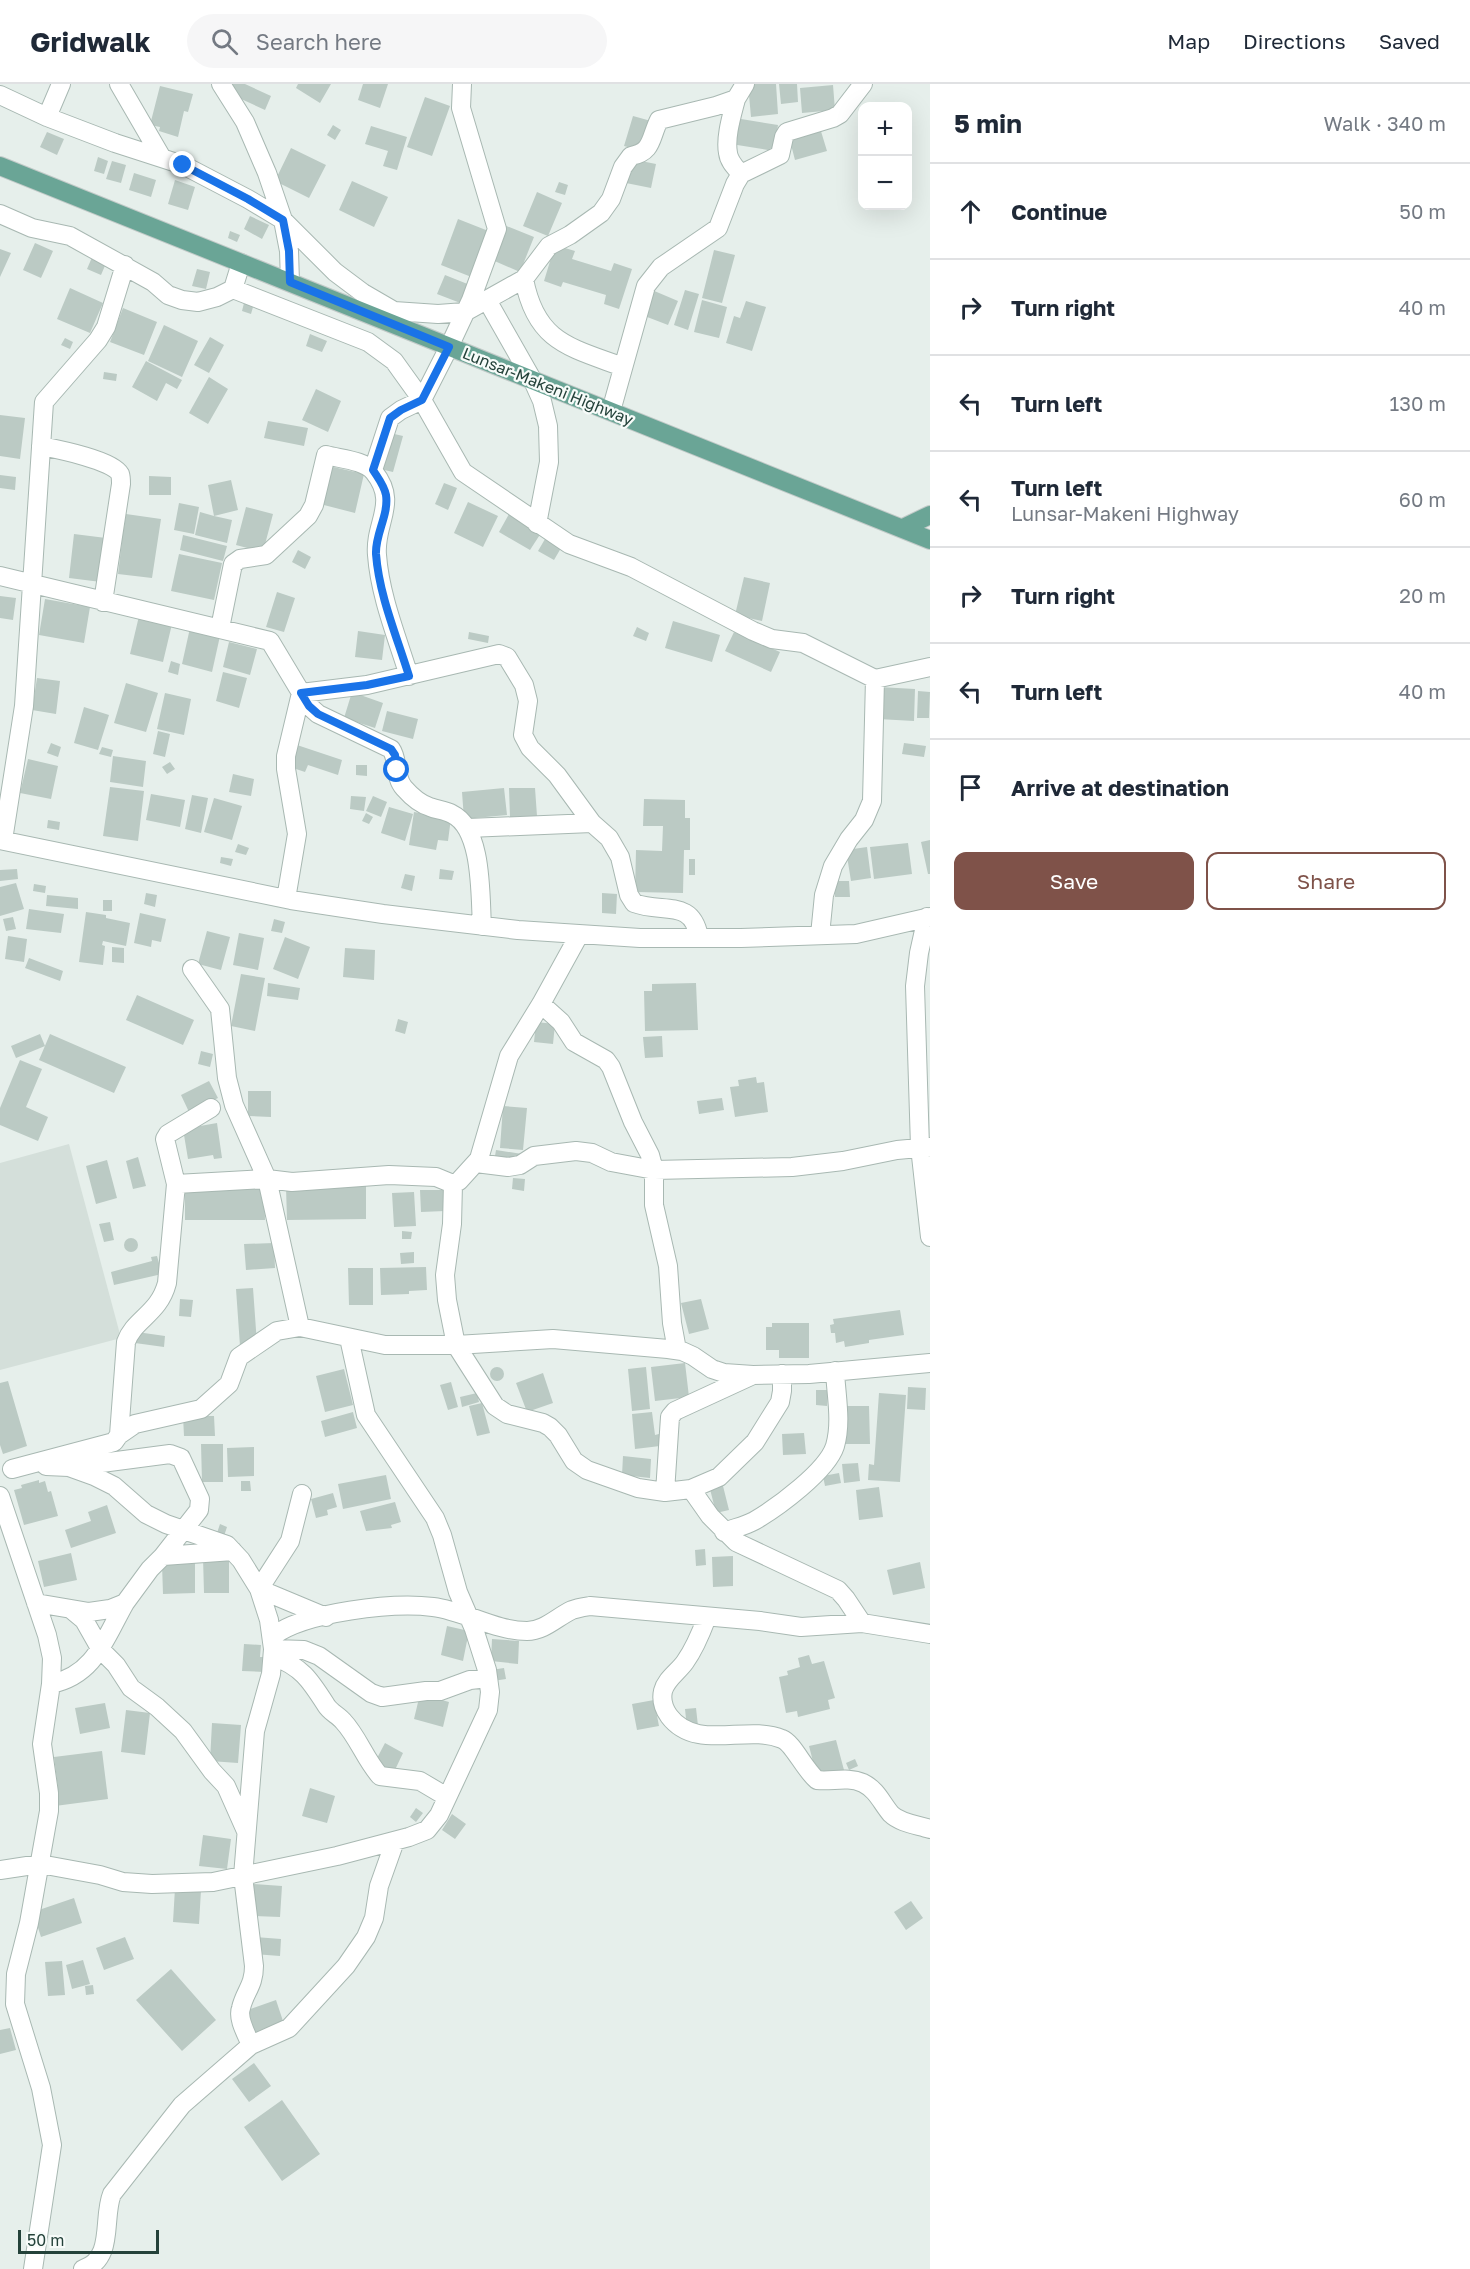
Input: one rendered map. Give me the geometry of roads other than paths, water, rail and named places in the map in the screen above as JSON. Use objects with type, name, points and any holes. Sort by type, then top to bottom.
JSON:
[{"type":"main road","name":"Lunsar-Makeni Highway","points":[[0,165],[930,540]]},
{"type":"main road","points":[[903,528],[930,515]]},
{"type":"street","points":[[47,117],[61,84]]},
{"type":"street","points":[[119,84],[162,158]]},
{"type":"street","points":[[221,84],[245,122],[267,173],[283,220],[289,251],[290,282]]},
{"type":"street","points":[[373,470],[390,418],[422,400],[465,312],[497,230],[461,108],[462,84]]},
{"type":"street","points":[[611,411],[646,286],[661,267],[718,228],[741,174],[780,155],[787,132],[840,114],[863,84]]},
{"type":"street","points":[[0,95],[47,117],[183,165],[283,220],[335,272],[363,294],[394,311],[438,314],[465,312],[524,279],[549,246],[570,235],[601,213],[611,199],[628,159],[647,150],[659,120],[716,106],[741,92]]},
{"type":"street","points":[[741,92],[728,154],[741,174]]},
{"type":"street","points":[[0,214],[32,228],[70,236],[125,265],[153,282],[168,295],[182,300],[198,302],[217,297],[233,289],[241,263]]},
{"type":"street","points":[[125,265],[106,327],[98,340],[44,402],[24,706],[2,840],[286,898],[383,914],[579,935],[699,938],[856,934],[928,917],[919,953],[915,986],[930,1229]]},
{"type":"street","points":[[524,279],[529,303],[548,334],[580,351],[623,367]]},
{"type":"street","points":[[233,289],[368,342],[394,361],[422,400],[463,472],[569,544],[631,567],[753,631],[772,639],[803,643],[875,679],[930,668]]},
{"type":"street","points":[[487,300],[533,381],[542,401],[548,426],[549,462],[537,524]]},
{"type":"street","points":[[41,446],[73,452],[114,468],[120,474],[121,484],[103,602]]},
{"type":"street","points":[[220,628],[233,564],[240,559],[266,555],[308,516],[314,505],[326,455],[353,461],[373,470],[386,496],[385,513],[379,529],[376,553],[384,596],[409,676]]},
{"type":"street","points":[[0,576],[33,586],[270,641],[309,706],[318,714],[391,749],[395,755],[402,785],[413,797],[428,807],[450,812],[468,828],[475,843],[482,926]]},
{"type":"street","points":[[301,693],[367,685],[490,655],[499,654],[507,657],[524,685],[528,701],[523,735],[526,741],[556,775],[592,823],[609,838],[620,857],[629,895],[634,903],[644,907],[680,910],[691,915],[697,924],[699,938]]},
{"type":"street","points":[[820,935],[824,895],[832,866],[864,820],[872,801],[875,679]]},
{"type":"street","points":[[286,898],[297,834],[286,769],[286,756],[301,693]]},
{"type":"street","points":[[468,828],[592,823]]},
{"type":"street","points":[[453,1184],[459,1181],[479,1160],[509,1056],[579,935]]},
{"type":"street","points":[[192,969],[219,1009],[227,1078],[234,1105],[267,1179],[300,1327]]},
{"type":"street","points":[[541,1004],[561,1022],[574,1042],[606,1060],[650,1155],[654,1170],[654,1205],[668,1266],[672,1323],[677,1350]]},
{"type":"street","points":[[119,1436],[126,1342],[129,1334],[154,1311],[165,1294],[167,1283],[176,1184],[165,1139],[168,1134],[211,1108]]},
{"type":"street","points":[[476,1163],[508,1167],[520,1165],[534,1156],[576,1151],[592,1153],[611,1162],[654,1170],[792,1167],[925,1147]]},
{"type":"street","points":[[176,1184],[267,1179],[292,1182],[401,1175],[436,1176],[453,1184]]},
{"type":"street","points":[[453,1184],[452,1224],[445,1275],[447,1300],[456,1346],[495,1406],[507,1414],[543,1423],[550,1427],[558,1435],[574,1461],[587,1470],[638,1488],[665,1492],[691,1490],[719,1477],[755,1442],[780,1402],[782,1374]]},
{"type":"street","points":[[6,1468],[114,1442],[135,1424],[201,1409],[229,1384],[239,1357],[277,1331],[300,1327],[385,1345],[456,1346],[552,1339],[677,1350],[693,1356],[718,1371],[753,1375],[930,1363]]},
{"type":"street","points":[[0,1870],[40,1864],[100,1875],[123,1882],[152,1884],[213,1882],[337,1856],[394,1841],[426,1830],[439,1815],[488,1710],[490,1692],[488,1678],[479,1644],[458,1592],[435,1518],[366,1415],[349,1338]]},
{"type":"street","points":[[724,1532],[752,1522],[822,1469],[835,1445],[838,1424],[835,1371]]},
{"type":"street","points":[[665,1492],[670,1417],[675,1411],[753,1375]]},
{"type":"street","points":[[51,1684],[65,1681],[79,1673],[101,1650],[125,1603],[199,1510],[200,1499],[181,1458],[171,1454],[69,1467]]},
{"type":"street","points":[[6,1468],[51,1465],[69,1467],[114,1486],[146,1514],[166,1524],[217,1540],[233,1551],[242,1560],[265,1602],[273,1647],[271,1674],[255,1731],[243,1876],[254,1979],[240,2008],[240,2018],[251,2045]]},
{"type":"street","points":[[691,1490],[724,1532],[736,1542],[837,1590],[862,1623]]},
{"type":"street","points":[[259,1589],[290,1541],[302,1494]]},
{"type":"street","points":[[0,1496],[52,1658],[51,1684],[42,1744],[49,1792],[49,1811],[29,1923],[16,1974],[15,2004],[38,2079],[52,2145],[33,2269]]},
{"type":"street","points":[[163,1556],[233,1551]]},
{"type":"street","points":[[259,1589],[326,1617]]},
{"type":"street","points":[[36,1603],[89,1612],[110,1609],[125,1603]]},
{"type":"street","points":[[273,1647],[283,1628],[362,1609],[393,1606],[434,1607],[525,1631],[538,1630],[574,1609],[590,1606],[801,1627],[862,1623],[930,1634]]},
{"type":"street","points":[[72,1610],[92,1630],[101,1650],[116,1665],[131,1688],[157,1707],[183,1731],[226,1786],[248,1835]]},
{"type":"street","points":[[707,1617],[694,1648],[684,1664],[665,1684],[662,1693],[665,1710],[679,1727],[690,1733],[782,1739],[792,1745],[797,1757],[817,1780],[850,1779],[863,1784],[875,1791],[892,1815],[930,1829]]},
{"type":"street","points":[[273,1647],[304,1650],[319,1656],[371,1693],[382,1697],[440,1691],[470,1680],[488,1678]]},
{"type":"street","points":[[273,1647],[288,1662],[304,1673],[327,1707],[343,1721],[380,1776],[420,1781],[447,1797]]},
{"type":"street","points":[[83,2269],[98,2261],[103,2252],[107,2229],[107,2206],[119,2184],[182,2105],[251,2045],[289,2028],[346,1966],[360,1947],[374,1918],[379,1886],[394,1841]]}]
